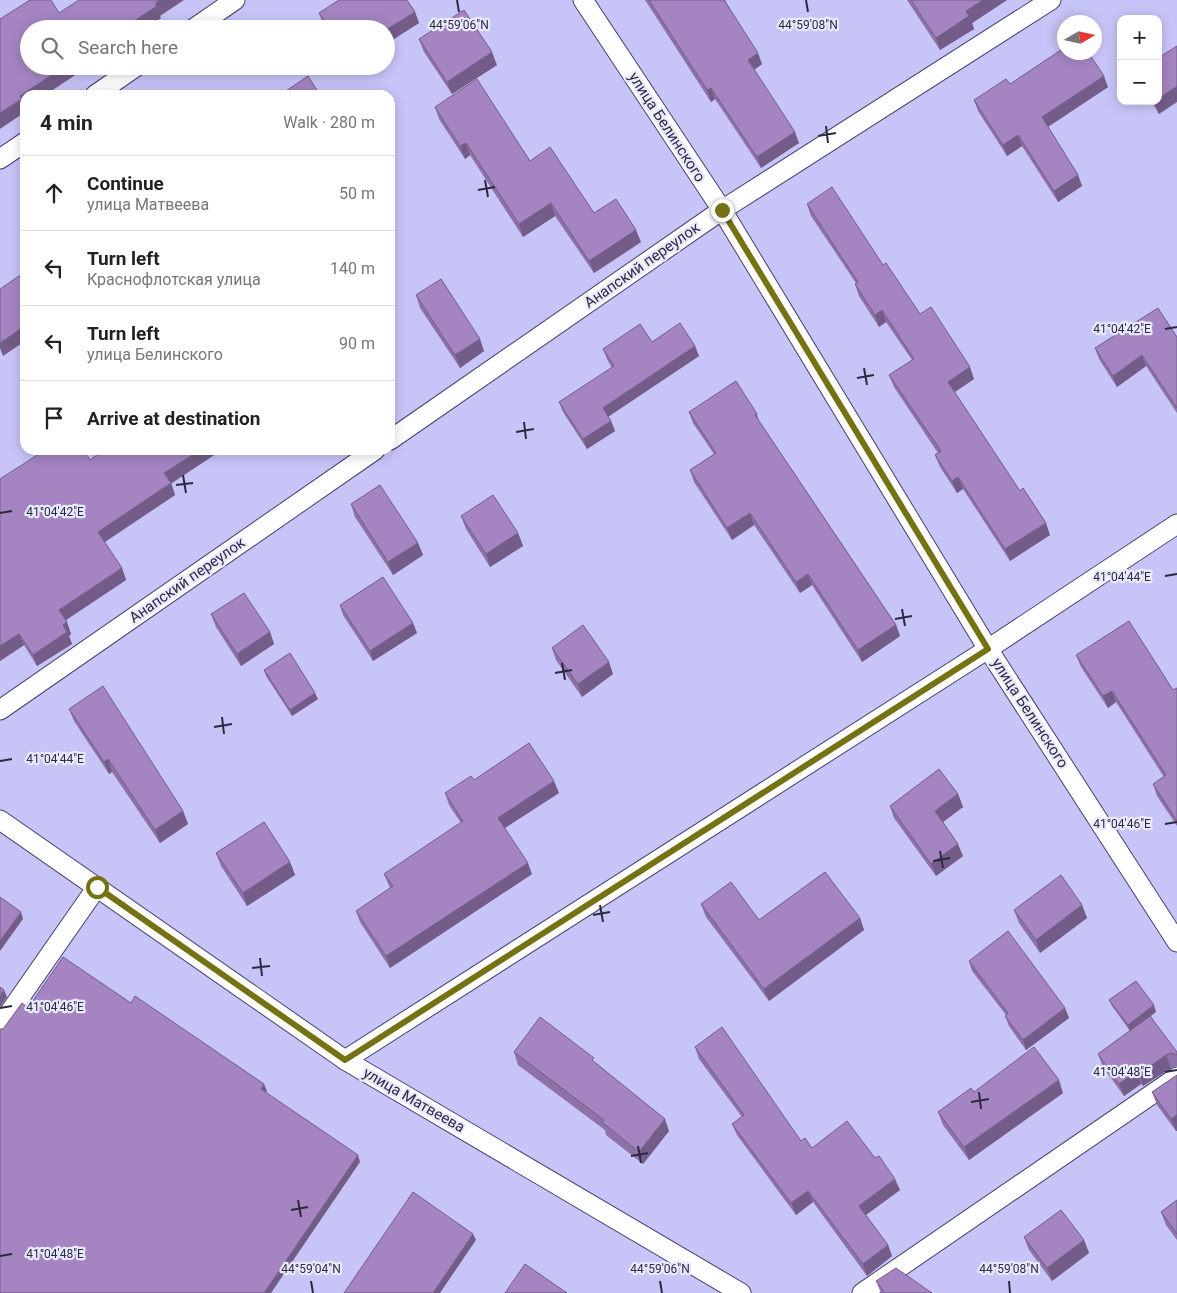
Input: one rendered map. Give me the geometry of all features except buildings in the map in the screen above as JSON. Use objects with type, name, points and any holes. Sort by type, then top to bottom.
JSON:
[{"type":"lane","points":[[206,20],[235,0]]},
{"type":"lane","name":"улица Белинского","points":[[583,0],[722,210],[988,649],[1177,942]]},
{"type":"lane","name":"Анапский переулок","points":[[395,437],[722,210],[1051,0]]},
{"type":"lane","points":[[101,90],[124,75]]},
{"type":"lane","points":[[0,159],[20,145]]},
{"type":"lane","name":"Анапский переулок","points":[[0,710],[368,455]]},
{"type":"lane","points":[[345,1060],[988,649],[1177,524]]},
{"type":"lane","name":"улица Матвеева","points":[[0,820],[345,1060],[741,1293]]},
{"type":"lane","points":[[0,1026],[97,887]]},
{"type":"lane","points":[[862,1293],[1177,1077]]},
{"type":"route","points":[[97,887],[345,1060],[988,649],[722,210]]}]
